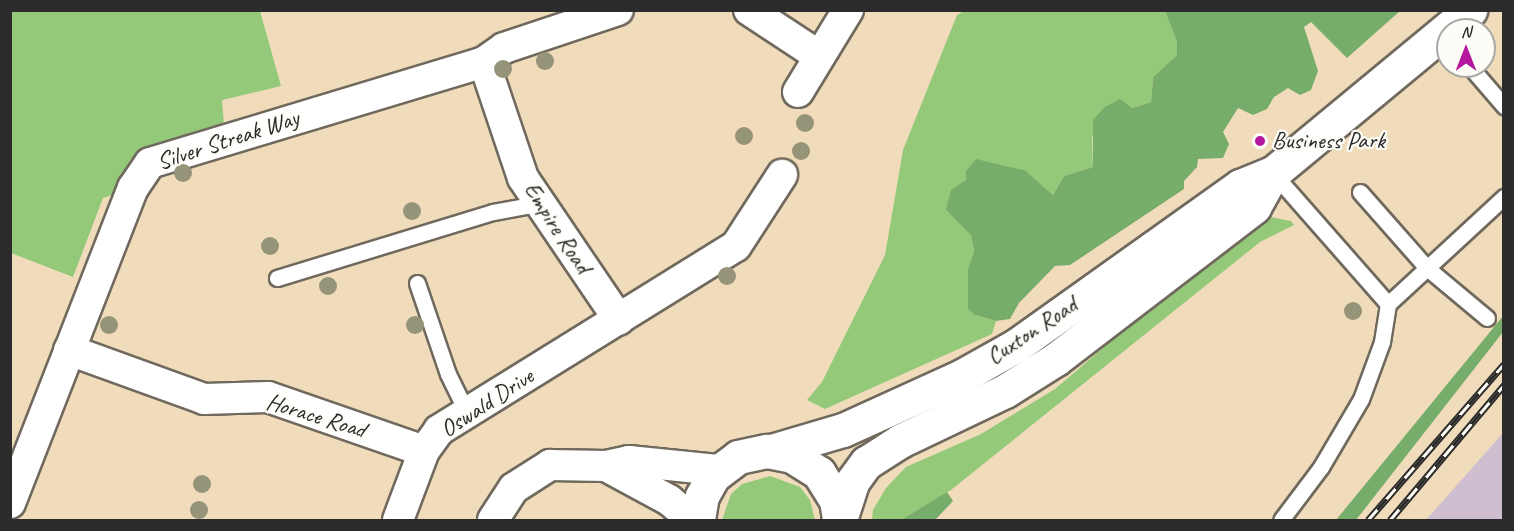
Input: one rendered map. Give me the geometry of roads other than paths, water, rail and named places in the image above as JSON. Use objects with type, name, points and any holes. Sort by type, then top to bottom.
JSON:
[{"type":"main road","name":"Cuxton Road","points":[[718,470],[738,457],[829,436],[962,376],[1017,345],[1240,186],[1274,173],[1470,10]]},
{"type":"main road","name":"Cuxton Road","points":[[840,520],[852,482],[866,462],[900,441],[1005,392],[1056,358],[1254,207],[1274,173]]},
{"type":"main road","points":[[771,451],[798,459],[819,473],[836,500],[840,520]]},
{"type":"main road","points":[[698,520],[704,490],[718,470]]},
{"type":"street","name":"Silver Streak Way","points":[[10,503],[133,188],[150,163],[484,62],[504,48],[618,10]]},
{"type":"street","points":[[749,10],[819,56]]},
{"type":"street","points":[[798,92],[848,10]]},
{"type":"street","name":"Empire Road","points":[[484,62],[523,178],[537,204],[619,320]]},
{"type":"street","name":"Oswald Drive","points":[[398,520],[424,451],[439,430],[736,246],[782,175]]},
{"type":"street","name":"Horace Road","points":[[69,350],[204,399],[268,397],[424,451]]},
{"type":"street","points":[[493,520],[514,488],[546,467],[562,464],[606,466],[629,461],[718,470]]},
{"type":"street","points":[[606,466],[669,500],[693,520]]},
{"type":"lane","points":[[1480,78],[1503,106]]},
{"type":"lane","points":[[1274,173],[1388,304]]},
{"type":"lane","points":[[1360,192],[1427,268],[1487,318]]},
{"type":"lane","points":[[1281,520],[1321,467],[1361,399],[1382,342],[1388,304],[1503,197]]},
{"type":"lane","points":[[277,278],[493,212],[537,204]]},
{"type":"lane","points":[[417,283],[448,374],[467,413]]},
{"type":"railway","points":[[1368,520],[1504,364]]},
{"type":"railway","points":[[1390,520],[1504,385]]},
{"type":"place","name":"Business Park","points":[[1260,141]]}]
